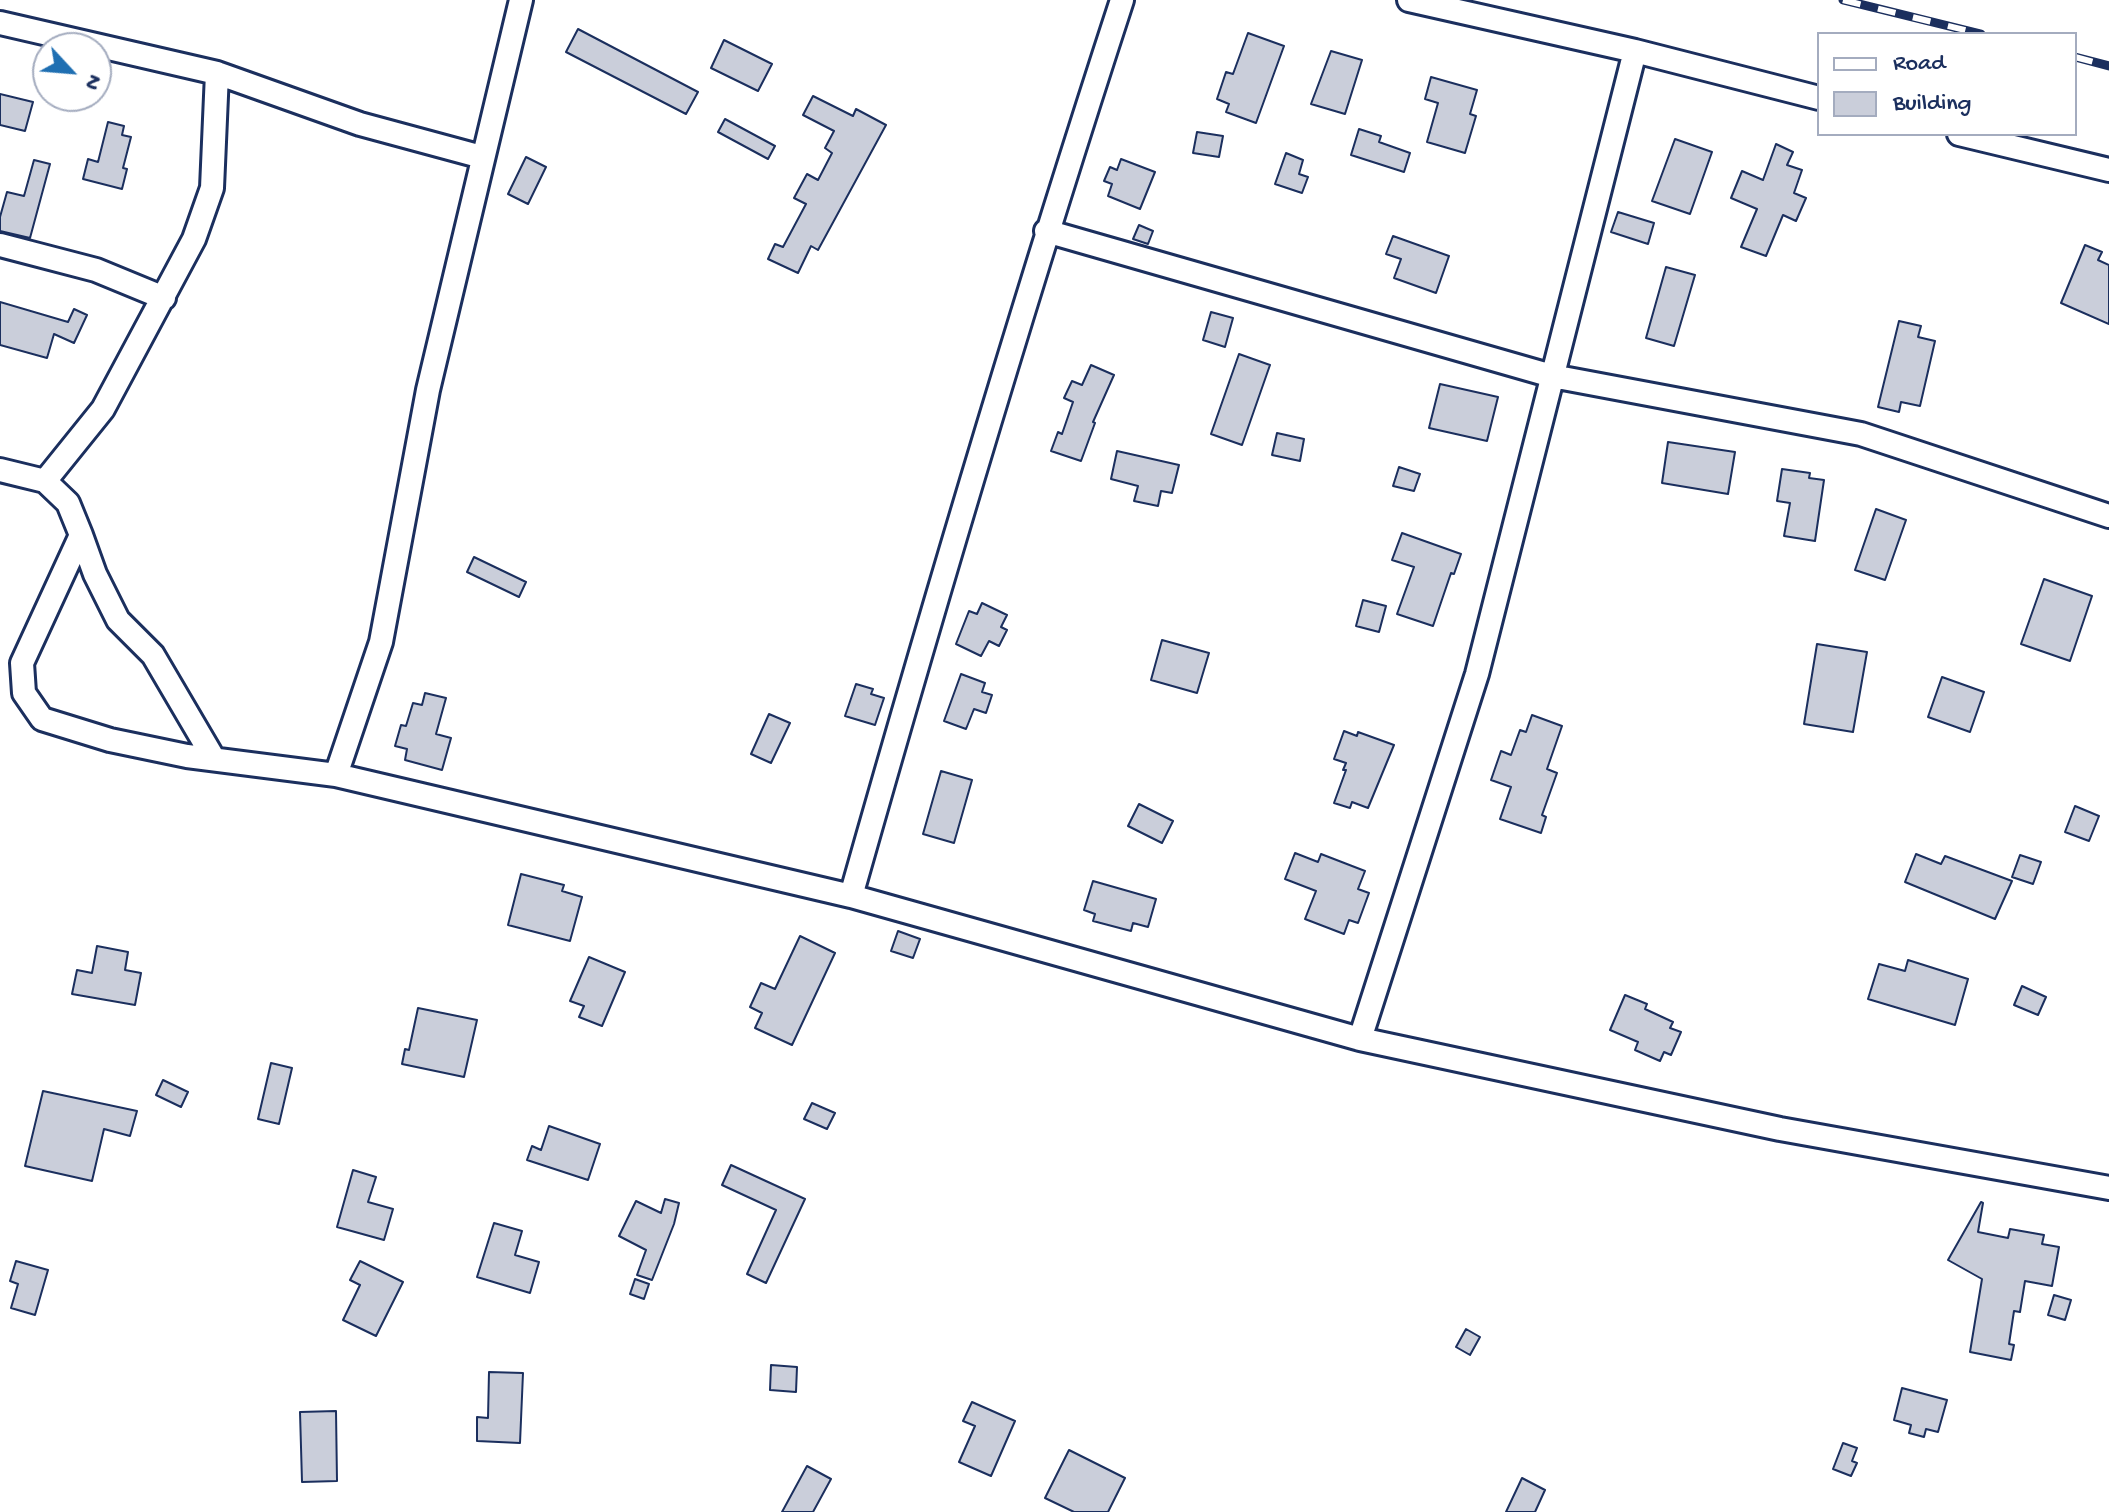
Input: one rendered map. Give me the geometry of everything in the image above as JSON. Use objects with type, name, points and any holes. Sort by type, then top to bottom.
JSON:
[{"type":"street","points":[[336,775],[381,642],[428,390],[521,0]]},
{"type":"street","points":[[851,896],[950,549],[1046,231],[1122,0]]},
{"type":"street","points":[[1409,0],[1635,51],[1817,97]]},
{"type":"street","points":[[0,23],[217,73],[360,124],[482,157]]},
{"type":"street","points":[[1360,1039],[1477,674],[1635,51]]},
{"type":"street","points":[[45,481],[103,409],[194,239],[212,188],[217,73]]},
{"type":"street","points":[[1967,136],[2109,170]]},
{"type":"street","points":[[1046,231],[1552,376],[1861,434],[2109,516]]},
{"type":"street","points":[[0,245],[96,270],[164,298]]},
{"type":"street","points":[[0,470],[45,481],[68,503],[95,574],[118,620],[153,655],[214,759]]},
{"type":"street","points":[[81,535],[22,663],[24,693],[42,719],[110,740],[214,759],[336,775],[851,896],[1360,1039],[1780,1129],[2109,1188]]},
{"type":"building","points":[[578,29],[698,92],[686,114],[566,52]]},
{"type":"building","points":[[1248,33],[1284,46],[1256,123],[1226,112],[1229,104],[1217,99],[1226,72],[1233,74]]},
{"type":"building","points":[[724,40],[772,64],[758,91],[711,68]]},
{"type":"building","points":[[1331,51],[1362,60],[1345,114],[1311,104]]},
{"type":"building","points":[[1431,77],[1477,90],[1470,114],[1476,116],[1465,153],[1427,142],[1438,103],[1425,99]]},
{"type":"building","points":[[0,94],[32,102],[25,131],[0,125]]},
{"type":"building","points":[[813,96],[853,116],[856,109],[886,125],[818,250],[811,246],[798,273],[768,259],[775,244],[783,247],[806,204],[794,198],[807,174],[818,180],[832,153],[825,148],[834,131],[803,115]]},
{"type":"building","points":[[725,119],[775,146],[768,159],[718,132]]},
{"type":"building","points":[[108,122],[124,126],[122,135],[131,137],[123,168],[127,169],[122,189],[83,179],[88,159],[98,162]]},
{"type":"building","points":[[1359,129],[1381,136],[1379,142],[1410,153],[1404,172],[1351,155]]},
{"type":"building","points":[[1197,132],[1223,136],[1219,157],[1193,153]]},
{"type":"building","points":[[1675,139],[1712,152],[1690,214],[1652,201]]},
{"type":"building","points":[[1776,144],[1793,152],[1787,165],[1802,170],[1794,193],[1806,198],[1796,221],[1783,215],[1766,256],[1741,247],[1757,209],[1731,198],[1742,171],[1763,180]]},
{"type":"building","points":[[1286,153],[1303,160],[1299,174],[1308,177],[1302,193],[1275,184]]},
{"type":"building","points":[[526,157],[546,167],[528,204],[508,194]]},
{"type":"building","points":[[1121,159],[1155,172],[1140,209],[1108,196],[1112,184],[1104,181],[1110,167],[1117,170]]},
{"type":"building","points":[[34,160],[50,164],[30,238],[0,231],[0,217],[7,192],[24,196]]},
{"type":"building","points":[[1618,212],[1654,223],[1648,244],[1611,232]]},
{"type":"building","points":[[1139,225],[1153,231],[1148,244],[1133,239]]},
{"type":"building","points":[[1393,236],[1449,256],[1436,293],[1394,278],[1401,259],[1386,254]]},
{"type":"building","points":[[2085,245],[2102,252],[2098,260],[2109,265],[2109,324],[2061,303]]},
{"type":"building","points":[[1666,267],[1695,275],[1674,346],[1646,338]]},
{"type":"building","points":[[0,302],[68,322],[74,309],[87,315],[74,343],[54,334],[47,358],[0,345]]},
{"type":"building","points":[[1211,312],[1233,318],[1225,347],[1203,340]]},
{"type":"building","points":[[1899,321],[1921,326],[1918,337],[1935,341],[1920,406],[1901,402],[1899,412],[1878,407]]},
{"type":"building","points":[[1239,354],[1270,365],[1242,445],[1211,434]]},
{"type":"building","points":[[1091,365],[1114,375],[1093,422],[1081,461],[1051,451],[1058,432],[1062,434],[1073,402],[1064,398],[1072,381],[1082,385]]},
{"type":"building","points":[[1440,384],[1498,397],[1487,441],[1429,428]]},
{"type":"building","points":[[1277,433],[1304,439],[1300,461],[1272,455]]},
{"type":"building","points":[[1668,442],[1735,452],[1728,494],[1662,483]]},
{"type":"building","points":[[1117,451],[1179,465],[1172,493],[1161,491],[1158,506],[1134,501],[1138,486],[1111,479]]},
{"type":"building","points":[[1399,467],[1420,474],[1414,491],[1393,486]]},
{"type":"building","points":[[1782,469],[1810,473],[1809,478],[1824,480],[1815,541],[1784,536],[1790,503],[1777,501]]},
{"type":"building","points":[[1876,509],[1906,520],[1885,580],[1855,570]]},
{"type":"building","points":[[1402,533],[1461,554],[1454,574],[1451,573],[1433,626],[1397,614],[1414,567],[1392,560]]},
{"type":"building","points":[[474,557],[526,582],[519,597],[467,572]]},
{"type":"building","points":[[2044,579],[2092,596],[2070,661],[2021,644]]},
{"type":"building","points":[[1363,600],[1386,606],[1379,632],[1356,626]]},
{"type":"building","points":[[982,603],[1007,615],[1001,627],[1007,630],[999,646],[989,641],[981,656],[956,644],[969,611],[977,614]]},
{"type":"building","points":[[1162,640],[1209,653],[1197,693],[1151,680]]},
{"type":"building","points":[[1817,644],[1867,652],[1853,732],[1804,724]]},
{"type":"building","points":[[961,674],[985,683],[982,692],[992,695],[986,713],[974,709],[966,729],[944,721]]},
{"type":"building","points":[[1942,677],[1984,692],[1970,732],[1928,717]]},
{"type":"building","points":[[856,684],[873,689],[871,694],[884,698],[875,725],[845,716]]},
{"type":"building","points":[[425,693],[446,698],[436,734],[451,738],[442,770],[405,760],[407,749],[395,746],[401,725],[406,726],[413,703],[422,705]]},
{"type":"building","points":[[769,714],[790,723],[771,763],[751,754]]},
{"type":"building","points":[[1532,715],[1562,726],[1547,769],[1557,773],[1542,815],[1546,817],[1541,833],[1500,819],[1511,787],[1491,780],[1501,751],[1511,755],[1520,730],[1526,732]]},
{"type":"building","points":[[1344,731],[1357,736],[1358,732],[1394,745],[1368,808],[1352,802],[1350,808],[1334,803],[1346,770],[1343,770],[1346,763],[1334,759]]},
{"type":"building","points":[[941,771],[972,780],[954,843],[923,834]]},
{"type":"building","points":[[1139,804],[1173,821],[1162,843],[1128,826]]},
{"type":"building","points":[[2075,806],[2099,816],[2089,841],[2065,832]]},
{"type":"building","points":[[1295,853],[1318,862],[1321,854],[1365,871],[1358,889],[1369,893],[1358,923],[1349,920],[1344,934],[1305,919],[1316,891],[1285,879]]},
{"type":"building","points":[[1916,854],[1941,864],[1945,856],[2012,881],[1995,919],[1905,882]]},
{"type":"building","points":[[2020,855],[2041,862],[2033,884],[2012,877]]},
{"type":"building","points":[[521,874],[564,885],[562,891],[582,897],[570,941],[508,925]]},
{"type":"building","points":[[1093,881],[1156,899],[1148,927],[1133,923],[1131,931],[1093,921],[1095,914],[1084,910]]},
{"type":"building","points":[[898,931],[920,939],[913,958],[891,951]]},
{"type":"building","points":[[800,936],[835,953],[792,1045],[755,1028],[762,1013],[750,1007],[761,983],[775,989]]},
{"type":"building","points":[[97,946],[128,952],[125,970],[141,973],[135,1005],[72,994],[77,970],[92,973]]},
{"type":"building","points":[[589,957],[625,972],[602,1026],[579,1017],[584,1006],[570,1001]]},
{"type":"building","points":[[1908,960],[1968,979],[1955,1025],[1868,999],[1879,964],[1905,971]]},
{"type":"building","points":[[2022,986],[2046,997],[2038,1015],[2014,1005]]},
{"type":"building","points":[[1625,995],[1647,1004],[1645,1009],[1673,1022],[1670,1028],[1681,1032],[1671,1055],[1664,1052],[1660,1061],[1635,1050],[1638,1042],[1610,1030]]},
{"type":"building","points":[[418,1008],[477,1020],[464,1077],[402,1064],[405,1049],[409,1050]]},
{"type":"building","points":[[271,1063],[292,1068],[279,1124],[258,1119]]},
{"type":"building","points":[[163,1080],[188,1092],[181,1107],[156,1095]]},
{"type":"building","points":[[43,1091],[137,1111],[130,1136],[104,1129],[92,1181],[25,1166]]},
{"type":"building","points":[[812,1103],[835,1113],[827,1129],[804,1119]]},
{"type":"building","points":[[549,1126],[600,1144],[588,1180],[527,1160],[532,1146],[541,1150]]},
{"type":"building","points":[[731,1165],[805,1199],[766,1283],[747,1274],[776,1210],[722,1185]]},
{"type":"building","points":[[353,1170],[376,1177],[368,1202],[393,1209],[384,1240],[337,1227]]},
{"type":"building","points":[[665,1199],[679,1203],[652,1280],[637,1275],[646,1250],[619,1236],[636,1201],[661,1213]]},
{"type":"building","points":[[1981,1202],[1978,1232],[2008,1238],[2010,1229],[2044,1235],[2042,1244],[2059,1247],[2052,1286],[2025,1281],[2020,1312],[2014,1311],[2009,1344],[2014,1345],[2011,1360],[1970,1352],[1982,1279],[1948,1260]]},
{"type":"building","points":[[494,1223],[522,1231],[515,1255],[539,1262],[530,1293],[477,1277]]},
{"type":"building","points":[[16,1261],[48,1270],[35,1315],[11,1308],[18,1284],[10,1281]]},
{"type":"building","points":[[360,1261],[403,1282],[376,1336],[343,1320],[360,1285],[350,1280]]},
{"type":"building","points":[[635,1279],[649,1284],[644,1299],[630,1294]]},
{"type":"building","points":[[2054,1295],[2071,1300],[2065,1320],[2048,1315]]},
{"type":"building","points":[[1466,1329],[1480,1337],[1470,1355],[1456,1347]]},
{"type":"building","points":[[771,1365],[797,1367],[796,1392],[770,1390]]},
{"type":"building","points":[[489,1372],[523,1373],[520,1443],[477,1441],[477,1417],[488,1418]]},
{"type":"building","points":[[1902,1388],[1947,1400],[1938,1432],[1926,1429],[1924,1437],[1909,1433],[1911,1425],[1894,1420]]},
{"type":"building","points":[[972,1402],[1015,1421],[991,1476],[959,1462],[975,1426],[963,1421]]},
{"type":"building","points":[[336,1411],[337,1481],[302,1482],[300,1412]]},
{"type":"building","points":[[1843,1443],[1857,1448],[1852,1461],[1857,1463],[1851,1476],[1833,1469]]},
{"type":"building","points":[[1069,1450],[1125,1478],[1108,1512],[1074,1512],[1045,1498]]},
{"type":"building","points":[[807,1466],[831,1479],[813,1512],[782,1512]]},
{"type":"building","points":[[1522,1478],[1545,1490],[1535,1512],[1506,1512]]},
{"type":"railway","points":[[1843,0],[1973,32]]},
{"type":"railway","points":[[2077,58],[2109,66]]}]
